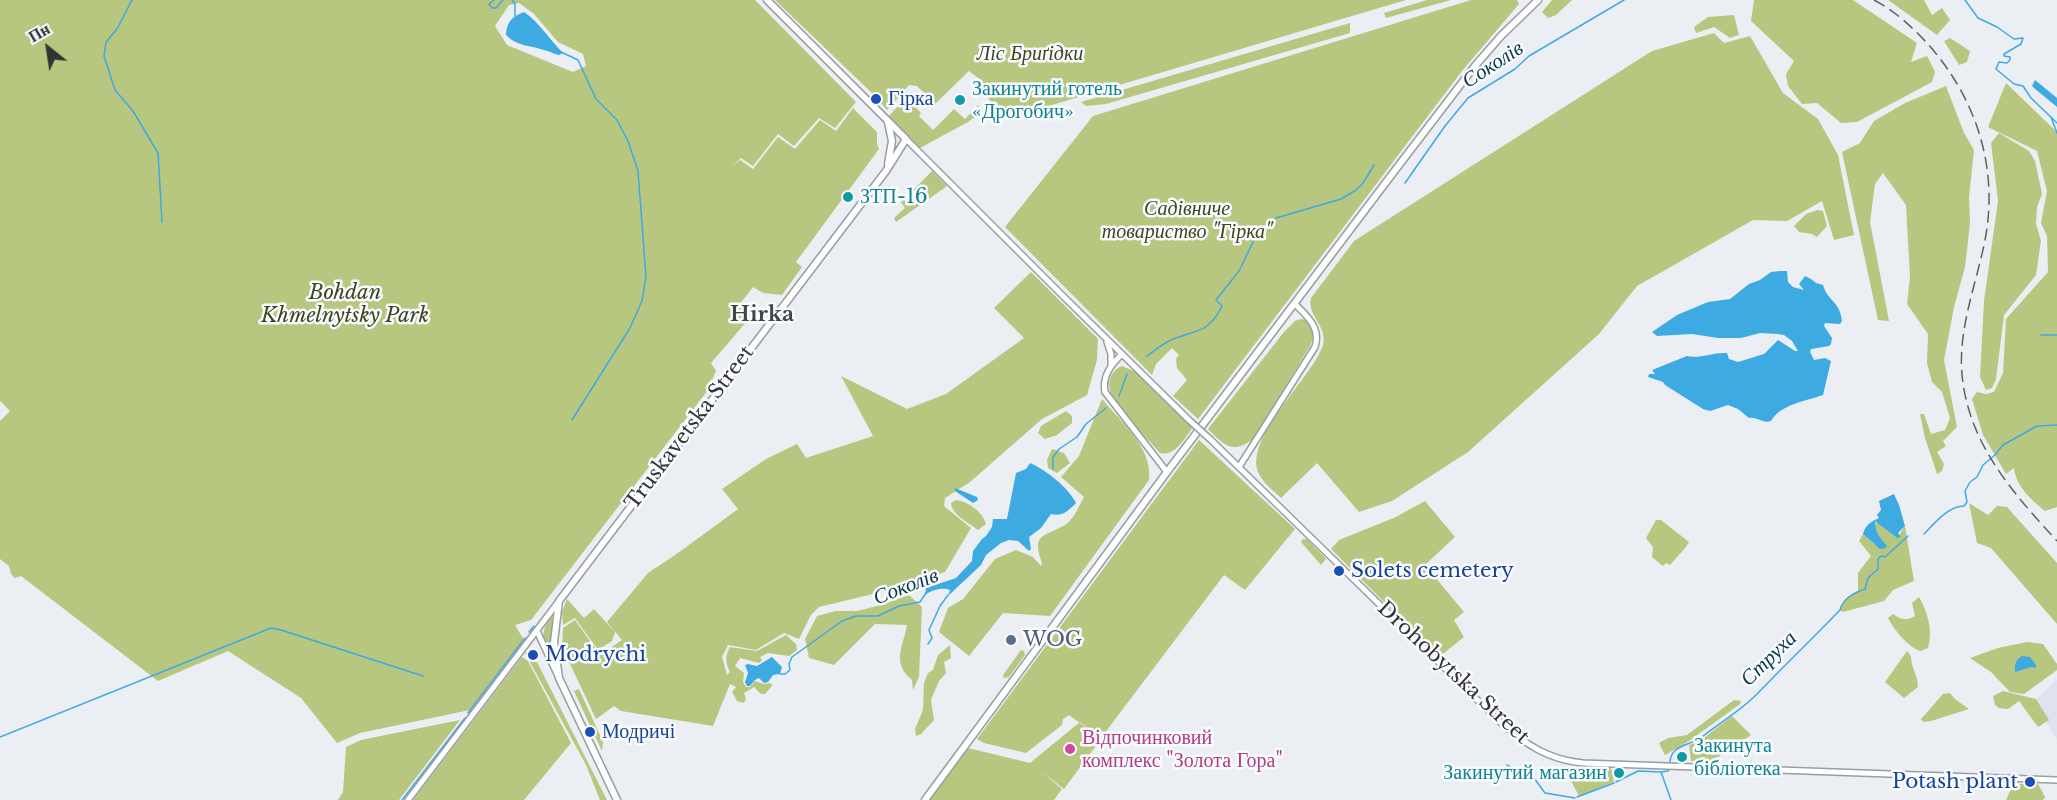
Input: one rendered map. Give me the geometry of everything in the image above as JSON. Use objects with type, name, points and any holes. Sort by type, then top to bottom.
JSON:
[{"type":"main road","points":[[767,0],[906,139]]},
{"type":"main road","points":[[925,800],[1167,472],[1474,67],[1501,36],[1538,0]]},
{"type":"main road","points":[[886,117],[892,141],[886,171]]},
{"type":"main road","name":"Truskavetska Street","points":[[554,613],[559,601],[886,171],[906,139]]},
{"type":"main road","points":[[554,613],[554,652],[559,678],[617,800]]},
{"type":"street","name":"Drohobytska Street","points":[[906,139],[1122,354],[1478,701],[1509,730],[1555,759],[1571,762],[2057,780]]},
{"type":"street","points":[[1239,467],[1316,347],[1318,338],[1316,328],[1308,316],[1295,304]]},
{"type":"street","points":[[1104,336],[1111,354],[1111,366]]},
{"type":"street","points":[[1122,354],[1111,366],[1104,381],[1105,392],[1167,472]]},
{"type":"street","points":[[408,800],[537,631],[554,613]]},
{"type":"street","points":[[537,631],[559,678]]},
{"type":"shaded area","points":[[2057,680],[2057,739],[2046,722],[2049,720],[2036,699]]},
{"type":"green space","name":"Bohdan Khmelnytsky Park","points":[[0,0],[755,0],[856,102],[835,128],[819,118],[794,146],[778,134],[753,166],[741,158],[730,168],[740,160],[753,169],[778,137],[795,149],[820,120],[836,131],[853,108],[877,132],[879,149],[796,262],[802,267],[782,295],[763,293],[753,287],[739,305],[747,309],[747,321],[711,363],[716,371],[708,390],[531,620],[515,625],[524,640],[470,710],[360,733],[337,743],[301,698],[228,651],[158,681],[21,576],[15,578],[9,566],[0,559],[0,421],[10,411],[0,401]],"holes":[[[519,3],[534,14],[558,42],[583,54],[586,66],[573,72],[507,45],[495,26],[509,5]]]},
{"type":"green space","name":"Ліс Бриґідки","points":[[775,0],[1406,0],[1018,115],[990,101],[982,81],[969,71],[935,104],[917,86],[909,85],[887,110]]},
{"type":"green space","points":[[1427,0],[1451,0],[1386,18],[1384,13]]},
{"type":"green space","name":"Садівниче товариство \"Гірка\"","points":[[1471,0],[1517,0],[1519,4],[1462,71],[1198,419],[1173,396],[1187,380],[1177,368],[1176,359],[1179,355],[1172,348],[1156,364],[1152,375],[1005,227],[1093,116]]},
{"type":"green space","points":[[1552,0],[1572,0],[1556,15],[1548,18],[1542,12]]},
{"type":"green space","points":[[1754,0],[1853,0],[1917,43],[1911,62],[1927,56],[1935,72],[1932,82],[1857,122],[1841,123],[1817,103],[1802,104],[1788,86],[1786,74],[1794,61],[1751,21]]},
{"type":"green space","points":[[1888,0],[1924,0],[1932,15],[1942,8],[1950,20],[1937,35]]},
{"type":"green space","points":[[1734,15],[1739,35],[1730,38],[1714,27],[1696,33],[1694,27],[1708,17]]},
{"type":"green space","points":[[1350,23],[1350,33],[1106,104],[1086,106],[1081,102]]},
{"type":"green space","points":[[1714,33],[1724,43],[1750,36],[1783,93],[1818,119],[1838,155],[1854,235],[1834,240],[1822,201],[1787,221],[1753,220],[1637,286],[1599,334],[1468,452],[1392,501],[1359,512],[1317,463],[1281,498],[1269,487],[1259,474],[1256,460],[1260,444],[1269,426],[1317,358],[1324,338],[1311,310],[1311,298],[1354,241],[1652,51]]},
{"type":"green space","points":[[1950,38],[1970,51],[1967,62],[1959,65],[1944,41]]},
{"type":"green space","points":[[2006,83],[2057,132],[2057,507],[2045,511],[2029,497],[2021,486],[2014,468],[2006,474],[1983,435],[1972,399],[1977,392],[1986,394],[1994,392],[2003,373],[2006,319],[2048,272],[2047,236],[2041,223],[2047,191],[2037,151],[1988,127]]},
{"type":"green space","points":[[1946,86],[1964,133],[1974,150],[1965,267],[1954,307],[1944,360],[1957,427],[1943,441],[1946,446],[1937,452],[1944,464],[1942,471],[1937,474],[1920,414],[1924,414],[1931,434],[1945,430],[1950,418],[1942,392],[1932,382],[1927,363],[1928,334],[1907,304],[1910,277],[1906,205],[1883,173],[1875,184],[1870,222],[1889,321],[1878,320],[1842,152],[1860,143],[1874,121],[1905,103]]},
{"type":"green space","points":[[906,97],[921,113],[919,116],[933,130],[954,109],[965,119],[978,105],[979,108],[975,117],[968,122],[920,148],[889,116]]},
{"type":"green space","points":[[1999,133],[2029,151],[2035,161],[2042,194],[2037,207],[2036,224],[2041,241],[2036,275],[2004,315],[1996,379],[1992,388],[1986,390],[1980,377],[1984,301],[1998,201],[1991,143]]},
{"type":"green space","points":[[932,171],[947,186],[896,222],[894,218],[905,208],[901,202]]},
{"type":"green space","points":[[1818,210],[1823,211],[1827,226],[1817,237],[1799,232],[1794,226],[1806,214]]},
{"type":"green space","points":[[1031,272],[1098,339],[1097,360],[1087,395],[1042,419],[970,482],[945,498],[944,506],[971,528],[945,572],[898,588],[819,607],[811,615],[799,639],[784,633],[756,650],[728,645],[722,657],[727,675],[730,672],[726,659],[730,647],[757,651],[786,635],[796,644],[797,650],[789,656],[768,653],[760,657],[762,660],[759,663],[740,658],[735,666],[744,673],[743,682],[746,687],[750,687],[755,681],[764,684],[771,683],[772,686],[765,694],[761,694],[754,687],[744,693],[746,699],[744,703],[737,701],[732,692],[736,687],[730,684],[713,726],[621,711],[614,706],[596,719],[562,647],[563,628],[575,620],[600,655],[622,640],[607,622],[648,573],[738,509],[722,489],[766,459],[797,444],[806,458],[873,436],[841,376],[907,409],[946,394],[1024,338],[994,308]]},
{"type":"green space","points":[[1306,320],[1311,326],[1312,342],[1253,439],[1246,444],[1234,447],[1219,440],[1208,429],[1284,332],[1295,321]]},
{"type":"green space","points":[[1122,366],[1138,373],[1193,427],[1179,446],[1170,452],[1160,453],[1113,398],[1110,379],[1114,371]]},
{"type":"green space","points":[[1102,399],[1141,446],[1149,468],[1149,480],[1050,616],[1003,613],[969,656],[939,632],[948,608],[963,599],[995,559],[1016,550],[1033,557],[1041,566],[1039,541],[1046,534],[1065,525],[1076,512],[1084,497],[1061,477],[1079,456]]},
{"type":"green space","points":[[1066,411],[1072,416],[1072,423],[1057,435],[1045,439],[1038,433],[1041,426]]},
{"type":"green space","points":[[1199,440],[1295,529],[1245,590],[1224,575],[1101,738],[1069,715],[1063,719],[1062,725],[1026,753],[984,743],[977,739]]},
{"type":"green space","points":[[1052,449],[1064,453],[1070,463],[1057,473],[1048,468],[1047,460]]},
{"type":"green space","points":[[956,500],[974,508],[986,524],[978,530],[962,518],[952,507],[951,503]]},
{"type":"green space","points":[[1425,501],[1455,537],[1425,565],[1464,612],[1454,620],[1464,637],[1439,657],[1331,549],[1339,540],[1396,517]]},
{"type":"green space","points":[[1969,503],[1988,515],[1997,506],[2007,507],[2057,563],[2057,624],[1991,548],[1977,543]]},
{"type":"green space","points":[[1656,520],[1661,520],[1689,542],[1670,565],[1666,563],[1663,566],[1652,557],[1653,547],[1646,538]]},
{"type":"green space","points":[[1876,521],[1897,538],[1905,526],[1914,581],[1893,590],[1884,601],[1843,612],[1840,610],[1842,603],[1858,591],[1858,573],[1871,556],[1859,541],[1863,534],[1874,544],[1881,541],[1875,526]]},
{"type":"green space","points":[[1307,539],[1326,559],[1321,565],[1301,542]]},
{"type":"green space","points":[[909,595],[922,607],[919,677],[913,690],[912,680],[900,661],[907,625],[875,624],[834,665],[809,658],[805,639],[817,616],[836,611],[857,611]]},
{"type":"green space","points":[[1919,597],[1930,628],[1928,648],[1920,651],[1910,646],[1902,638],[1888,618],[1893,614],[1904,619],[1915,616],[1912,603]]},
{"type":"green space","points":[[567,599],[584,618],[594,609],[615,632],[612,641],[598,650],[575,618],[563,625],[562,612]]},
{"type":"green space","points":[[552,617],[550,654],[545,644],[544,630]]},
{"type":"green space","points":[[2027,642],[2043,644],[2057,664],[2057,670],[2024,694],[2010,692],[1991,672],[1970,658],[1998,648]]},
{"type":"green space","points":[[950,645],[951,658],[944,662],[946,673],[939,681],[931,700],[934,720],[921,734],[916,736],[915,729],[923,710],[924,683],[928,673],[933,670],[938,655]]},
{"type":"green space","points":[[1021,650],[1025,655],[1009,677],[1004,678],[1003,675]]},
{"type":"green space","points":[[1907,651],[1911,656],[1918,687],[1904,698],[1885,682]]},
{"type":"green space","points":[[527,652],[533,662],[537,662],[607,800],[600,800],[586,765],[525,653]]},
{"type":"green space","points":[[522,657],[528,661],[571,743],[524,800],[413,800]]},
{"type":"green space","points":[[579,689],[603,742],[602,751],[574,691]]},
{"type":"green space","points":[[2003,691],[2036,699],[2049,720],[2038,727],[2019,701],[2008,709],[1999,708],[1995,705],[1993,696]]},
{"type":"green space","points":[[1950,693],[1969,709],[1923,722],[1921,719],[1943,694]]},
{"type":"green space","points":[[1734,700],[1741,701],[1740,704],[1689,741],[1665,755],[1659,743],[1668,738],[1687,735]]},
{"type":"green space","points":[[1732,716],[1751,735],[1721,754],[1716,762],[1691,761],[1689,745],[1700,741]]},
{"type":"green space","points":[[460,720],[399,800],[338,800],[343,792],[346,747],[361,740]]},
{"type":"green space","points":[[1080,722],[1101,739],[1064,789],[1042,772],[1062,789],[1054,800],[929,800],[968,748],[1030,763]]},
{"type":"green space","points":[[1579,768],[1606,772],[1606,768],[1611,768],[1614,782],[1579,796],[1569,777]]},
{"type":"green space","points":[[2013,784],[2038,784],[2045,797],[2043,800],[2006,800]]},
{"type":"water","points":[[524,12],[540,26],[563,53],[559,55],[520,44],[506,35],[511,20]]},
{"type":"water","points":[[2035,80],[2057,98],[2057,107],[2032,86]]},
{"type":"water","points":[[1787,271],[1788,282],[1793,287],[1804,290],[1799,284],[1805,276],[1823,285],[1841,314],[1840,324],[1825,323],[1824,326],[1832,338],[1831,344],[1811,349],[1810,352],[1814,360],[1825,358],[1831,361],[1823,395],[1787,407],[1775,415],[1771,421],[1765,422],[1749,418],[1738,409],[1728,405],[1710,411],[1703,409],[1663,382],[1648,377],[1649,374],[1655,374],[1652,370],[1687,356],[1727,353],[1729,359],[1738,362],[1764,354],[1778,340],[1798,351],[1792,341],[1778,334],[1760,333],[1741,338],[1718,338],[1692,334],[1657,336],[1652,332],[1677,315],[1708,302],[1730,299],[1749,284],[1771,272]]},
{"type":"water","points":[[1030,463],[1056,480],[1068,491],[1076,503],[1062,514],[1051,514],[1041,528],[1029,537],[1031,549],[1029,551],[1018,541],[1009,540],[1001,543],[986,555],[981,565],[948,596],[950,590],[944,589],[934,590],[925,595],[926,588],[956,578],[972,561],[973,551],[992,527],[993,519],[1007,519],[1016,473],[1026,469]]},
{"type":"water","points":[[955,488],[977,497],[978,500],[973,503],[955,491]]},
{"type":"water","points":[[1894,494],[1905,526],[1898,533],[1901,537],[1897,538],[1875,521],[1878,534],[1887,545],[1886,548],[1880,549],[1863,534],[1871,522],[1879,518],[1877,515],[1881,510],[1879,501]]},
{"type":"water","points":[[2022,656],[2030,657],[2036,668],[2031,667],[2015,672],[2016,663]]},
{"type":"water","points":[[772,657],[782,667],[780,674],[773,675],[768,682],[764,683],[759,678],[747,686],[745,682],[748,673],[745,665],[757,666]]},
{"type":"waterway","points":[[132,0],[117,29],[106,42],[104,56],[115,90],[133,111],[158,153],[162,222]]},
{"type":"waterway","points":[[494,0],[489,4],[492,8],[496,8],[503,0]]},
{"type":"waterway","points":[[512,0],[515,4],[515,16]]},
{"type":"waterway","name":"Соколів","points":[[1405,183],[1445,126],[1468,98],[1515,69],[1529,56],[1624,0]]},
{"type":"waterway","points":[[1965,0],[1978,18],[2014,39],[2023,38],[2021,44],[2004,54],[2010,57],[2010,60],[2007,63],[1999,62],[1996,69],[2014,84],[2023,86],[2031,98],[2057,123]]},
{"type":"waterway","points":[[561,52],[578,60],[596,99],[617,120],[628,141],[638,171],[646,277],[642,301],[630,328],[572,420]]},
{"type":"waterway","points":[[2051,117],[2057,133]]},
{"type":"waterway","name":"Соколів","points":[[1147,356],[1167,342],[1205,328],[1211,323],[1222,306],[1216,300],[1239,271],[1254,240],[1276,218],[1341,199],[1363,183],[1374,165]]},
{"type":"waterway","points":[[2041,335],[2057,335]]},
{"type":"waterway","name":"Соколів","points":[[1119,396],[1127,374]]},
{"type":"waterway","name":"Соколів","points":[[1053,469],[1053,457],[1059,449],[1077,437],[1086,424],[1106,408]]},
{"type":"waterway","name":"Струха","points":[[1924,534],[1947,512],[1964,506],[1967,502],[1965,491],[1970,482],[1977,477],[1983,465],[2003,445],[2037,426],[2057,425]]},
{"type":"waterway","name":"Струха","points":[[1670,763],[1673,752],[1698,739],[1752,699],[1840,610],[1846,599],[1865,589],[1868,578],[1878,569],[1878,559],[1881,556],[1885,557],[1908,536]]},
{"type":"waterway","name":"Соколів","points":[[780,674],[785,674],[790,670],[789,664],[792,657],[842,621],[856,616],[878,616],[899,606],[920,602],[926,593]]},
{"type":"waterway","points":[[928,644],[932,638],[929,630],[948,595]]},
{"type":"waterway","points":[[529,632],[534,626]]},
{"type":"waterway","points":[[0,737],[271,628],[423,676]]},
{"type":"waterway","points":[[468,713],[525,638]]},
{"type":"waterway","points":[[402,800],[465,718]]},
{"type":"waterway","points":[[1507,765],[1528,770],[1545,793],[1575,798]]},
{"type":"waterway","name":"Струха","points":[[1670,768],[1668,771],[1661,772],[1671,800]]},
{"type":"waterway","points":[[1616,782],[1638,771],[1661,772]]},
{"type":"waterway","points":[[1577,797],[1614,783]]},
{"type":"railway","points":[[1874,0],[1909,25],[1927,43],[1959,88],[1980,137],[1989,190],[1988,217],[1984,245],[1964,331],[1961,365],[1963,383],[1968,407],[1986,449],[2011,488],[2057,541]]},
{"type":"place","name":"Гірка","points":[[876,99]]},
{"type":"place","name":"Закинутий готель «Дрогобич»","points":[[960,100]]},
{"type":"place","name":"ЗТП-16","points":[[848,197]]},
{"type":"place","name":"Solets cemetery","points":[[1339,571]]},
{"type":"place","name":"WOG","points":[[1011,640]]},
{"type":"place","name":"Modrychi","points":[[533,655]]},
{"type":"place","name":"Модричі","points":[[590,732]]},
{"type":"place","name":"Відпочинковий комплекс \"Золота Гора\"","points":[[1070,749]]},
{"type":"place","name":"Закинута бібліотека","points":[[1682,757]]},
{"type":"place","name":"Закинутий магазин","points":[[1619,773]]},
{"type":"place","name":"Potash plant","points":[[2030,782]]},
{"type":"district","name":"Hirka","points":[[762,315]]}]
